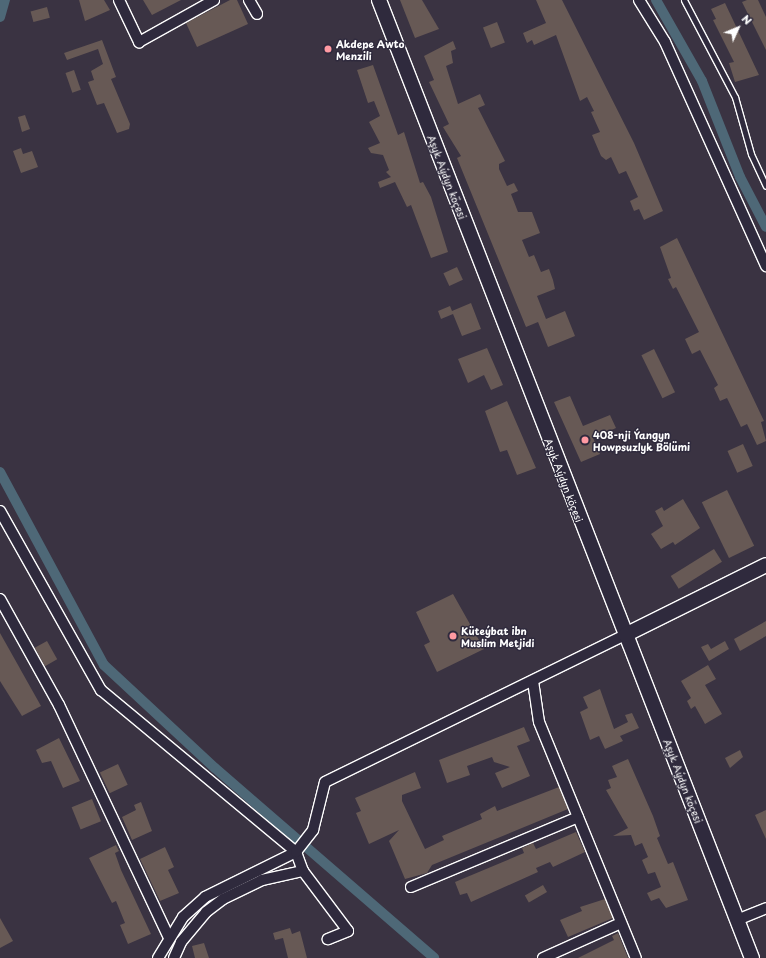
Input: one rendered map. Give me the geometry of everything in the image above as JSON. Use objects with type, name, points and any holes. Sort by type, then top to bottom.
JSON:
[{"type":"main road","name":"Aşyk Aýdyn köçesi","points":[[379,0],[752,958]]},
{"type":"main road","points":[[625,635],[766,565]]},
{"type":"street","points":[[119,0],[139,42],[214,0]]},
{"type":"street","points":[[249,0],[257,14]]},
{"type":"street","points":[[639,0],[665,42],[766,266]]},
{"type":"street","points":[[0,511],[101,690],[296,852],[303,871],[348,931],[328,939]]},
{"type":"street","points":[[0,599],[59,705],[169,938]]},
{"type":"street","points":[[158,958],[183,917],[205,897],[296,852],[313,830],[325,782],[534,681],[625,635]]},
{"type":"street","points":[[534,681],[539,722],[636,958]]},
{"type":"street","points":[[411,887],[578,817]]},
{"type":"street","points":[[174,958],[186,936],[223,899],[262,880],[303,871]]},
{"type":"street","points":[[737,920],[766,908]]},
{"type":"street","points":[[543,958],[621,923]]},
{"type":"lane","points":[[684,0],[735,97],[751,154],[766,186]]},
{"type":"building","points":[[79,0],[104,0],[110,10],[85,21]]},
{"type":"building","points":[[143,0],[181,0],[152,15]]},
{"type":"building","points":[[230,0],[237,0],[248,24],[197,47],[186,23]]},
{"type":"building","points":[[400,0],[422,0],[439,29],[415,38]]},
{"type":"building","points":[[536,0],[562,0],[634,143],[663,211],[644,220],[639,209],[634,211],[630,201],[638,197],[626,171],[619,174],[611,157],[606,160],[601,156],[592,135],[600,132],[591,112],[594,111],[587,97],[580,101],[556,35],[534,45],[532,40],[527,43],[523,33],[546,23]]},
{"type":"building","points":[[747,0],[758,0],[766,17],[766,50],[742,2]]},
{"type":"building","points":[[725,3],[759,75],[735,82],[729,63],[734,62],[713,20],[716,19],[711,9]]},
{"type":"building","points":[[47,7],[50,18],[33,22],[31,11]]},
{"type":"building","points":[[497,22],[505,43],[491,48],[483,27]]},
{"type":"building","points":[[102,40],[116,77],[111,79],[130,124],[129,129],[117,133],[104,103],[97,105],[88,82],[94,80],[91,71],[103,64],[98,49],[67,60],[64,53]]},
{"type":"building","points":[[453,41],[456,49],[451,51],[453,63],[446,66],[458,104],[480,94],[485,105],[478,108],[505,161],[499,164],[499,169],[507,186],[514,183],[518,191],[511,194],[518,212],[532,212],[540,233],[522,240],[529,257],[534,255],[541,272],[549,269],[553,280],[555,289],[537,296],[546,319],[565,311],[575,336],[548,347],[538,322],[526,327],[457,158],[461,156],[443,127],[449,124],[429,82],[434,80],[424,56]]},
{"type":"building","points":[[373,65],[398,135],[404,132],[420,183],[423,182],[431,197],[448,252],[431,258],[411,205],[407,207],[395,182],[380,188],[378,182],[391,177],[386,172],[389,170],[383,155],[371,153],[368,148],[380,143],[369,122],[380,116],[374,101],[368,103],[357,70]]},
{"type":"building","points":[[74,70],[81,90],[72,93],[65,73]]},
{"type":"building","points":[[25,115],[30,129],[22,132],[18,117]]},
{"type":"building","points":[[21,148],[23,154],[32,151],[38,167],[21,173],[13,151]]},
{"type":"building","points":[[677,238],[764,421],[761,422],[766,441],[757,445],[747,424],[741,427],[727,398],[720,401],[714,388],[718,385],[700,350],[692,354],[685,339],[699,332],[676,287],[673,289],[668,279],[671,278],[660,247]]},
{"type":"building","points":[[457,267],[463,280],[449,286],[443,273]]},
{"type":"building","points":[[471,303],[481,329],[462,336],[453,314],[441,319],[438,311],[450,306],[452,311]]},
{"type":"building","points":[[487,348],[503,385],[491,390],[484,375],[468,383],[458,359]]},
{"type":"building","points":[[654,349],[675,392],[662,398],[641,355]]},
{"type":"building","points":[[570,396],[583,426],[610,415],[616,428],[593,438],[600,454],[581,462],[554,402]]},
{"type":"building","points":[[507,401],[536,468],[517,475],[507,450],[500,452],[485,411]]},
{"type":"building","points":[[743,444],[753,466],[737,473],[727,451]]},
{"type":"building","points":[[727,490],[754,546],[729,558],[702,502]]},
{"type":"building","points":[[683,499],[700,528],[675,545],[673,542],[661,549],[651,534],[663,526],[655,511],[662,507],[664,511]]},
{"type":"building","points":[[714,549],[722,562],[679,589],[671,576]]},
{"type":"building","name":"Küteýbat ibn Muslim Metjidi","points":[[453,594],[484,649],[437,672],[424,645],[430,642],[416,612]]},
{"type":"building","points":[[766,621],[766,636],[740,651],[734,639]]},
{"type":"building","points":[[0,633],[41,706],[22,716],[0,681]]},
{"type":"building","points":[[47,641],[57,659],[45,666],[35,648]]},
{"type":"building","points":[[725,641],[729,649],[709,661],[701,647],[708,644],[711,649]]},
{"type":"building","points":[[708,665],[716,679],[705,685],[722,714],[705,724],[695,706],[691,709],[687,701],[691,698],[681,681]]},
{"type":"building","points":[[600,689],[614,729],[628,722],[625,715],[632,713],[639,728],[620,736],[623,741],[605,749],[599,736],[590,740],[580,712],[588,708],[583,697]]},
{"type":"building","points":[[524,727],[530,741],[517,746],[530,776],[502,788],[495,773],[510,767],[494,762],[492,757],[467,766],[470,775],[447,783],[439,760]]},
{"type":"building","points":[[59,738],[80,781],[63,788],[51,761],[42,763],[36,750]]},
{"type":"building","points":[[740,750],[743,757],[730,768],[725,758]]},
{"type":"building","points":[[628,759],[653,816],[660,836],[657,838],[668,864],[673,862],[688,900],[666,908],[659,898],[651,901],[647,893],[661,887],[655,872],[648,874],[642,860],[648,857],[642,843],[635,846],[631,835],[613,836],[628,828],[606,790],[611,788],[608,780],[617,777],[612,766]]},
{"type":"building","points":[[118,764],[128,785],[110,793],[100,772]]},
{"type":"building","points":[[415,772],[421,788],[402,795],[402,801],[425,849],[444,840],[442,836],[482,819],[480,814],[495,806],[497,811],[559,787],[568,809],[432,865],[427,873],[405,879],[389,841],[399,830],[369,844],[356,813],[361,811],[355,798]]},
{"type":"building","points":[[92,799],[101,821],[81,829],[72,807]]},
{"type":"building","points":[[141,802],[152,831],[132,840],[122,817],[136,810],[134,805]]},
{"type":"building","points":[[766,810],[766,839],[755,815]]},
{"type":"building","points":[[576,832],[585,852],[553,867],[550,862],[536,868],[538,872],[471,902],[467,893],[460,895],[455,882],[524,853],[522,848],[533,843],[536,849]]},
{"type":"building","points":[[116,845],[119,851],[115,853],[121,870],[151,934],[128,944],[120,925],[125,923],[116,901],[112,903],[89,858]]},
{"type":"building","points":[[165,847],[174,867],[168,870],[179,893],[160,901],[140,859]]},
{"type":"building","points":[[543,885],[547,892],[529,902],[525,896]]},
{"type":"building","points":[[605,899],[613,918],[568,937],[560,920],[582,911],[580,907]]},
{"type":"building","points":[[0,918],[13,941],[0,948]]},
{"type":"building","points":[[290,928],[292,934],[300,931],[307,958],[288,958],[283,938],[275,940],[273,933]]},
{"type":"building","points":[[618,933],[628,958],[578,958],[614,940],[612,936]]},
{"type":"building","points":[[204,943],[209,958],[195,958],[192,946]]},
{"type":"waterway","points":[[0,17],[5,0]]},
{"type":"waterway","points":[[656,0],[702,81],[740,177],[766,227]]},
{"type":"waterway","points":[[0,472],[104,665],[215,768],[434,958]]},
{"type":"place","name":"Akdepe Awto Menzili","points":[[328,49]]},
{"type":"place","name":"408-nji Ýangyn Howpsuzlyk Bölümi","points":[[585,440]]},
{"type":"place","name":"Küteýbat ibn Muslim Metjidi","points":[[453,636]]}]
